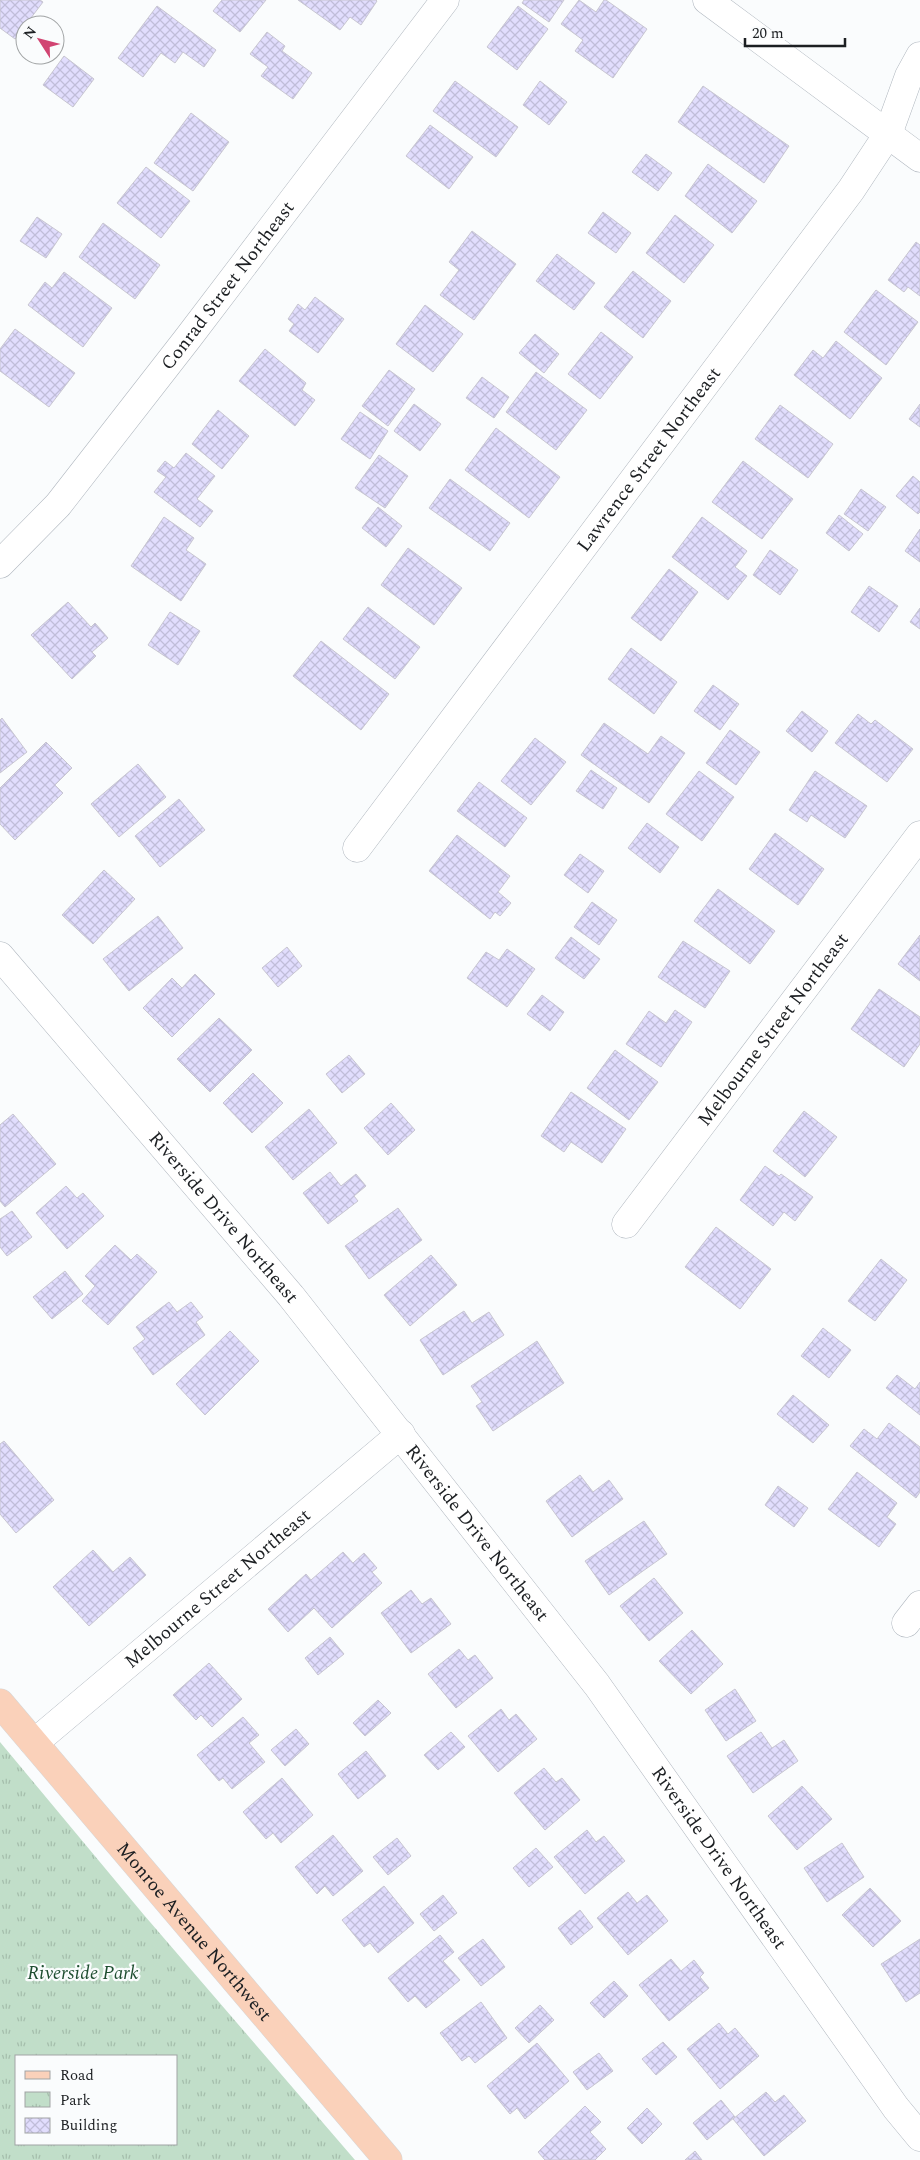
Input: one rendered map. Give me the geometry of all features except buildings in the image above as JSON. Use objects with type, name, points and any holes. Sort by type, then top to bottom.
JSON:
[{"type":"main road","name":"Monroe Avenue Northwest","points":[[0,1702],[388,2160]]},
{"type":"street","name":"Conrad Street Northeast","points":[[0,564],[58,505],[188,338],[445,0]]},
{"type":"street","points":[[707,0],[920,158]]},
{"type":"street","name":"Lawrence Street Northeast","points":[[356,848],[851,190],[888,134],[909,76],[920,56]]},
{"type":"street","name":"Melbourne Street Northeast","points":[[626,1224],[920,835]]},
{"type":"street","name":"Riverside Drive Northeast","points":[[0,956],[291,1296],[597,1685],[896,2108],[920,2138]]},
{"type":"street","name":"Melbourne Street Northeast","points":[[34,1743],[401,1434]]},
{"type":"green space","name":"Riverside Park","points":[[0,1742],[144,1915],[355,2160],[0,2160]]}]
